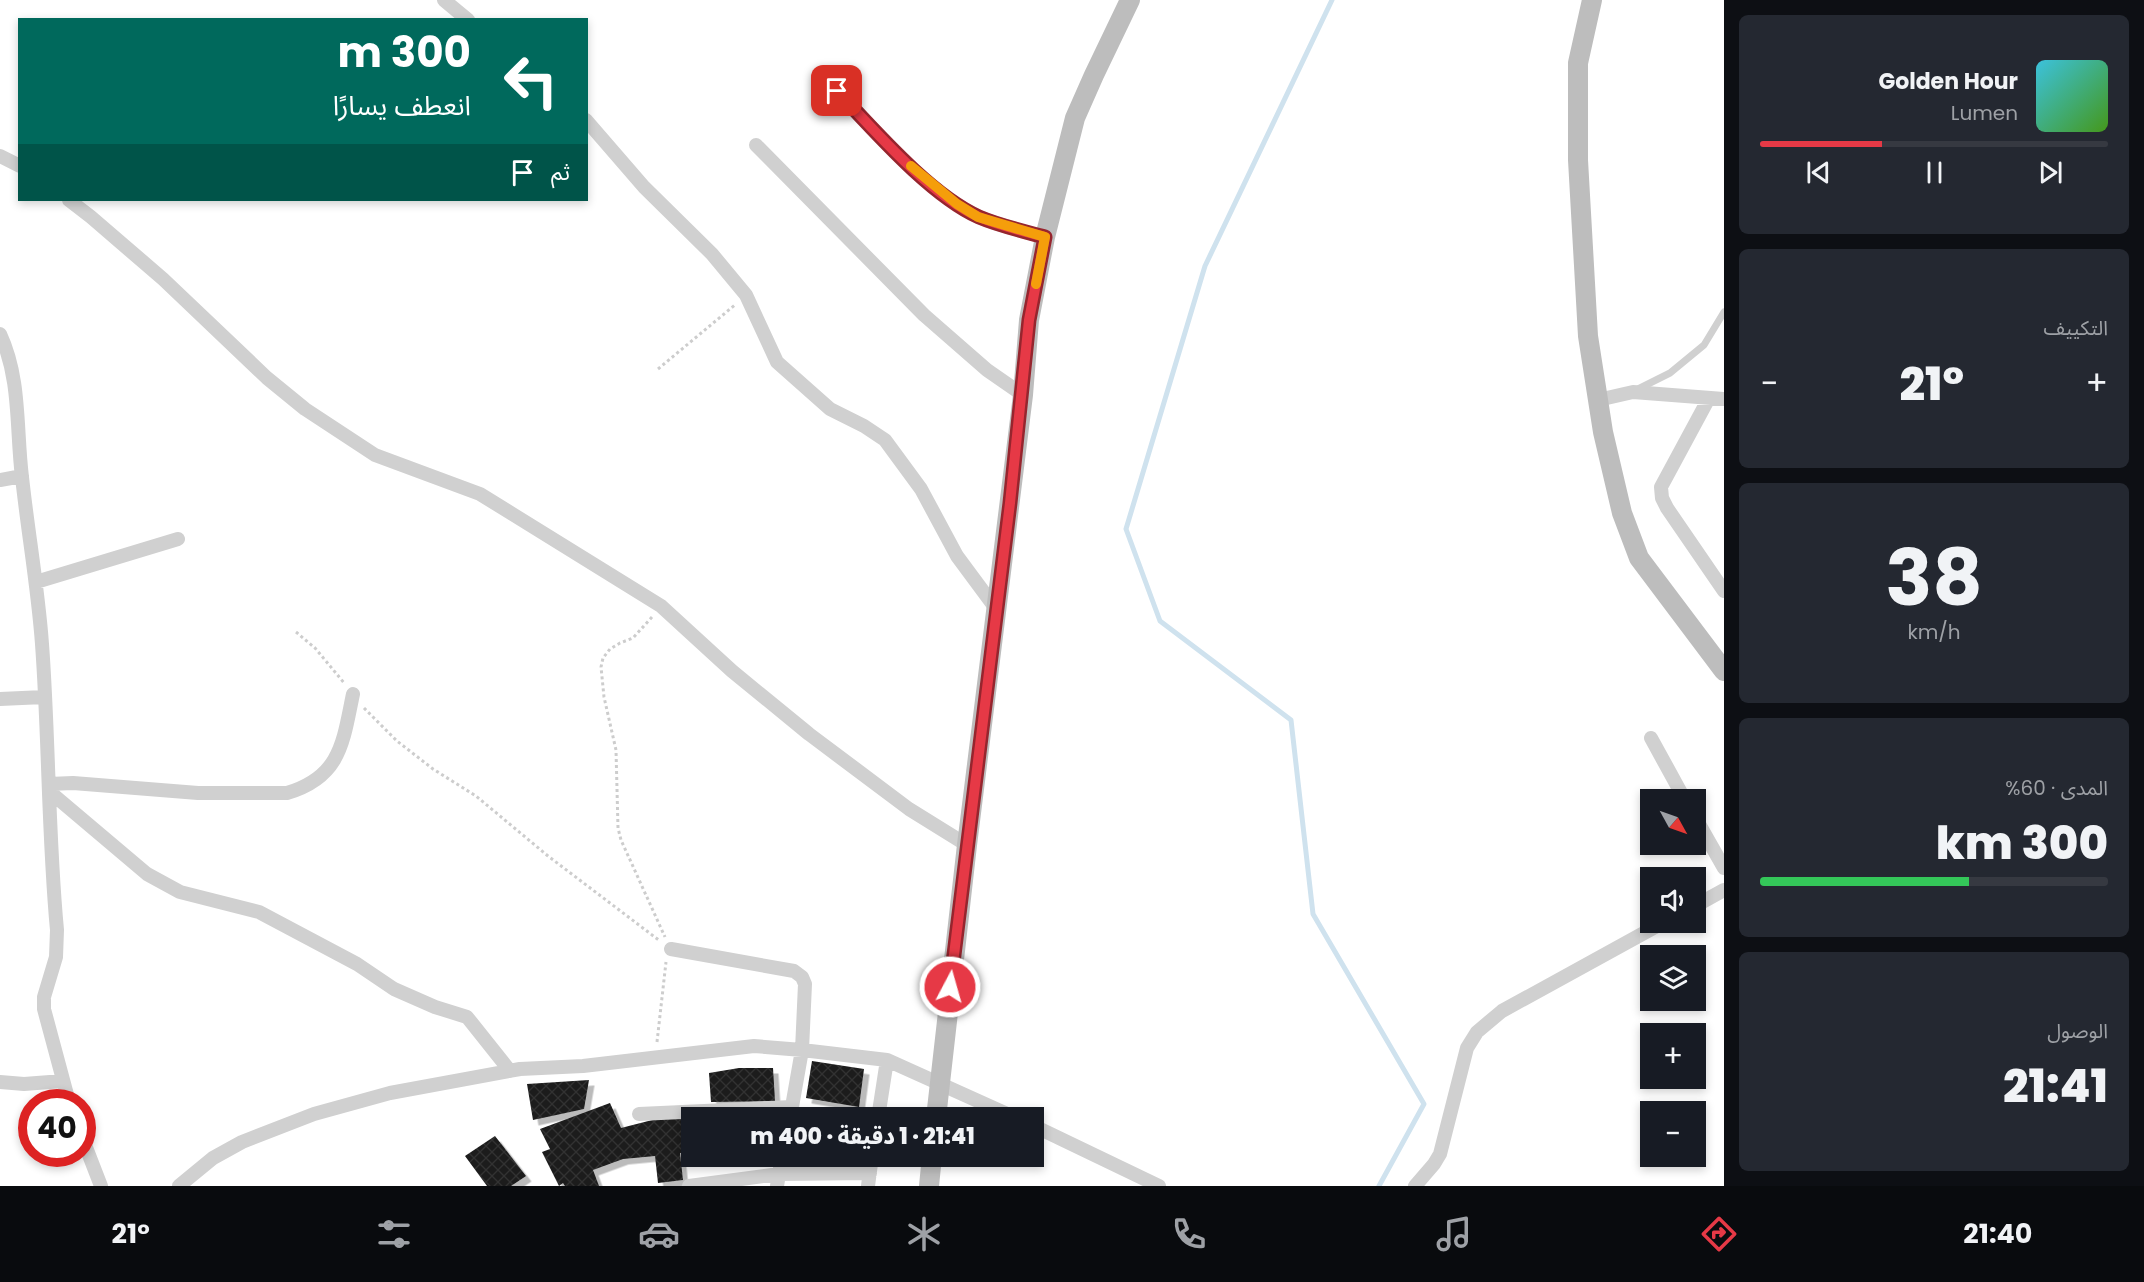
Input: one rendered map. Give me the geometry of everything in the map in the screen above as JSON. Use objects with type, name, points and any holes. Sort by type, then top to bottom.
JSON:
[{"type":"street","points":[[444,0],[466,18]]},
{"type":"street","points":[[937,1107],[1023,395],[1029,320],[1045,237],[1076,118],[1130,0]]},
{"type":"street","points":[[1592,0],[1578,63],[1578,160],[1588,336],[1603,432],[1622,513],[1639,558],[1724,671]]},
{"type":"street","points":[[837,91],[908,162],[957,204],[978,217],[1045,237]]},
{"type":"street","points":[[588,122],[644,187],[712,254],[746,296],[777,362],[830,409],[864,426],[885,440],[921,489],[957,556],[997,610]]},
{"type":"street","points":[[756,145],[931,322],[987,370],[1023,395]]},
{"type":"street","points":[[0,156],[18,165]]},
{"type":"street","points":[[70,201],[154,271],[267,378],[305,410],[375,454],[480,494],[661,606],[732,671],[809,734],[909,809],[967,845]]},
{"type":"street","points":[[0,334],[8,351],[14,380],[21,476],[36,582],[45,697],[57,930],[56,957],[44,998],[44,1009],[65,1089]]},
{"type":"street","points":[[1598,400],[1633,392],[1724,399]]},
{"type":"street","points":[[1709,398],[1661,487],[1662,498],[1667,508],[1724,591]]},
{"type":"street","points":[[0,480],[21,476]]},
{"type":"street","points":[[36,582],[178,539]]},
{"type":"street","points":[[49,788],[73,783],[198,793],[287,793],[299,790],[318,777],[340,753],[353,694]]},
{"type":"street","points":[[0,699],[45,697]]},
{"type":"street","points":[[1651,738],[1679,789]]},
{"type":"street","points":[[49,788],[147,874],[163,884],[210,901],[260,912],[357,964],[394,989],[435,1007],[467,1017],[510,1071]]},
{"type":"street","points":[[1706,836],[1724,868]]},
{"type":"street","points":[[1706,900],[1724,890]]},
{"type":"street","points":[[1415,1186],[1440,1154],[1467,1048],[1477,1032],[1502,1011],[1644,933]]},
{"type":"street","points":[[671,949],[794,971],[802,977],[805,984],[802,1050],[792,1107]]},
{"type":"street","points":[[179,1186],[213,1158],[242,1142],[314,1114],[390,1093],[510,1071],[657,1059],[754,1046],[887,1060],[992,1107]]},
{"type":"street","points":[[880,1107],[887,1060]]},
{"type":"street","points":[[0,1082],[18,1084],[63,1081]]},
{"type":"street","points":[[639,1114],[681,1113]]},
{"type":"street","points":[[1044,1131],[1159,1186]]},
{"type":"street","points":[[94,1167],[101,1186]]},
{"type":"street","points":[[929,1186],[931,1167]]},
{"type":"street","points":[[689,1186],[778,1180],[869,1180]]},
{"type":"lane","points":[[1633,392],[1670,374],[1704,345],[1724,312]]},
{"type":"path","points":[[658,369],[746,296]]},
{"type":"path","points":[[657,1059],[664,967],[671,949],[619,834],[616,750],[601,676],[603,658],[609,649],[633,638],[661,606]]},
{"type":"path","points":[[296,632],[315,648],[372,717],[397,741],[433,769],[476,796],[548,856],[671,949]]},
{"type":"building","points":[[812,1061],[864,1069],[859,1107],[806,1098]]},
{"type":"building","points":[[739,1068],[773,1068],[775,1101],[711,1102],[709,1073]]},
{"type":"building","points":[[589,1080],[584,1109],[533,1120],[527,1084]]},
{"type":"building","points":[[610,1103],[621,1128],[664,1117],[681,1116],[680,1153],[683,1180],[658,1183],[655,1156],[623,1159],[593,1170],[599,1186],[565,1186],[563,1183],[559,1186],[542,1152],[550,1149],[540,1129]]},
{"type":"building","points":[[495,1136],[526,1176],[511,1186],[487,1186],[465,1156]]},
{"type":"building","points":[[815,1167],[849,1167],[848,1173],[814,1172]]},
{"type":"waterway","points":[[1332,0],[1205,266],[1126,529],[1160,621],[1291,720],[1313,914],[1424,1104],[1379,1186]]},
{"type":"slow traffic","points":[[911,166],[957,204],[978,217],[1045,237],[1036,284]]},
{"type":"route","points":[[837,91],[877,133],[957,204],[978,217],[1045,237],[1029,320],[1023,395],[950,987]]}]
